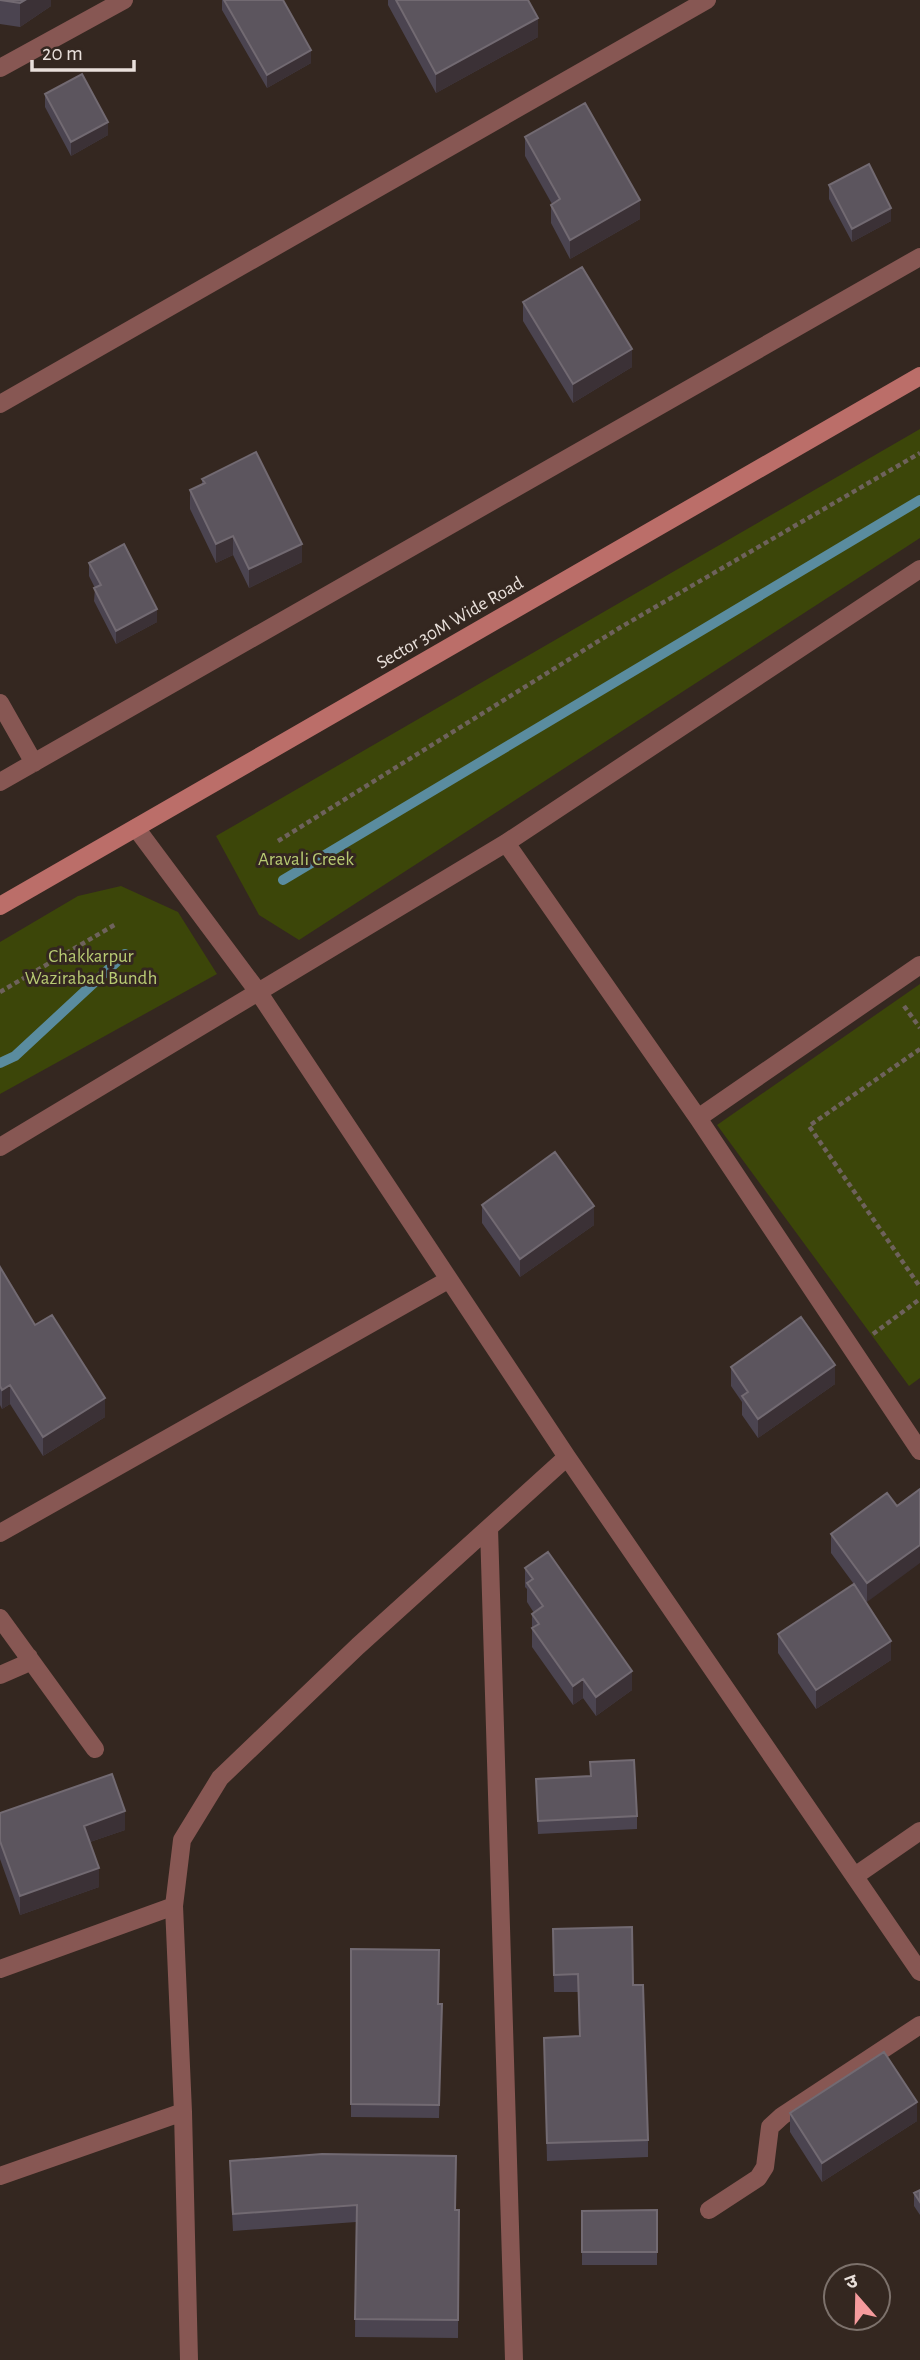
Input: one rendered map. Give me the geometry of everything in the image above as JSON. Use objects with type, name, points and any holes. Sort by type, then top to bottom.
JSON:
[{"type":"main road","name":"Sector 30M Wide Road","points":[[0,906],[920,376]]},
{"type":"street","points":[[0,68],[124,0]]},
{"type":"street","points":[[0,404],[707,0]]},
{"type":"street","points":[[0,782],[920,257]]},
{"type":"street","points":[[0,1147],[506,843],[919,572]]},
{"type":"street","points":[[0,704],[34,763]]},
{"type":"street","points":[[136,828],[259,993],[567,1457],[920,1972]]},
{"type":"street","points":[[506,843],[698,1118],[853,1349],[914,1428],[920,1451]]},
{"type":"street","points":[[698,1118],[920,965]]},
{"type":"street","points":[[0,1533],[448,1280]]},
{"type":"street","points":[[189,2360],[183,2112],[174,1906],[182,1840],[220,1778],[358,1646],[567,1457]]},
{"type":"street","points":[[489,1528],[514,2360]]},
{"type":"street","points":[[0,1618],[95,1749]]},
{"type":"street","points":[[0,1675],[23,1665],[29,1657]]},
{"type":"street","points":[[855,1876],[920,1831]]},
{"type":"street","points":[[0,1969],[174,1906]]},
{"type":"street","points":[[709,2210],[758,2178],[765,2167],[770,2127],[782,2116],[920,2025]]},
{"type":"street","points":[[0,2176],[183,2112]]},
{"type":"path","points":[[278,841],[621,627],[920,453]]},
{"type":"path","points":[[0,992],[117,924]]},
{"type":"path","points":[[920,1049],[808,1126],[920,1287]]},
{"type":"path","points":[[853,1349],[920,1299]]},
{"type":"green space","name":"Aravali Creek","points":[[920,429],[920,538],[299,940],[259,915],[216,836]]},
{"type":"green space","name":"Chakkarpur Wazirabad Bundh","points":[[121,886],[178,912],[217,974],[0,1094],[0,942],[78,896]]},
{"type":"green space","points":[[920,984],[920,1378],[909,1386],[717,1125]]},
{"type":"building","points":[[0,0],[25,0],[20,3]]},
{"type":"building","points":[[224,0],[283,0],[311,50],[267,75]]},
{"type":"building","points":[[396,0],[528,0],[538,18],[436,74]]},
{"type":"building","points":[[82,74],[108,122],[71,142],[45,94]]},
{"type":"building","points":[[585,103],[640,200],[570,240],[551,205],[560,199],[525,137]]},
{"type":"building","points":[[869,164],[891,208],[852,229],[829,185]]},
{"type":"building","points":[[582,267],[632,349],[573,384],[523,302]]},
{"type":"building","points":[[256,452],[302,544],[249,569],[233,536],[216,544],[190,490],[205,483],[202,479]]},
{"type":"building","points":[[124,544],[157,609],[116,631],[94,588],[101,585],[89,563]]},
{"type":"building","points":[[555,1152],[594,1206],[520,1259],[482,1205]]},
{"type":"building","points":[[0,1267],[35,1325],[52,1315],[105,1398],[43,1437],[10,1385],[2,1390],[0,1386]]},
{"type":"building","points":[[801,1317],[835,1365],[758,1419],[742,1396],[748,1392],[731,1367]]},
{"type":"building","points":[[920,1489],[920,1545],[867,1583],[831,1534],[887,1493],[897,1506]]},
{"type":"building","points":[[548,1552],[632,1671],[596,1697],[583,1679],[573,1686],[532,1628],[539,1624],[532,1614],[543,1606],[527,1583],[533,1579],[525,1568]]},
{"type":"building","points":[[854,1584],[891,1641],[816,1690],[778,1634]]},
{"type":"building","points":[[634,1760],[637,1816],[538,1821],[536,1779],[591,1776],[590,1762]]},
{"type":"building","points":[[112,1774],[125,1811],[84,1826],[99,1868],[20,1896],[0,1841],[0,1813]]},
{"type":"building","points":[[632,1927],[633,1985],[643,1985],[648,2140],[547,2143],[544,2038],[580,2036],[578,1974],[554,1975],[553,1929]]},
{"type":"building","points":[[351,1949],[439,1950],[438,2004],[442,2004],[439,2105],[351,2104]]},
{"type":"building","points":[[884,2052],[917,2102],[822,2163],[790,2113]]},
{"type":"building","points":[[322,2154],[456,2156],[455,2210],[459,2210],[458,2320],[355,2319],[357,2205],[233,2214],[230,2161]]},
{"type":"building","points":[[920,2190],[920,2202],[914,2193]]},
{"type":"building","points":[[657,2210],[657,2252],[582,2252],[582,2211]]},
{"type":"waterway","points":[[283,880],[920,500]]},
{"type":"waterway","points":[[0,1063],[15,1056],[125,954]]}]
